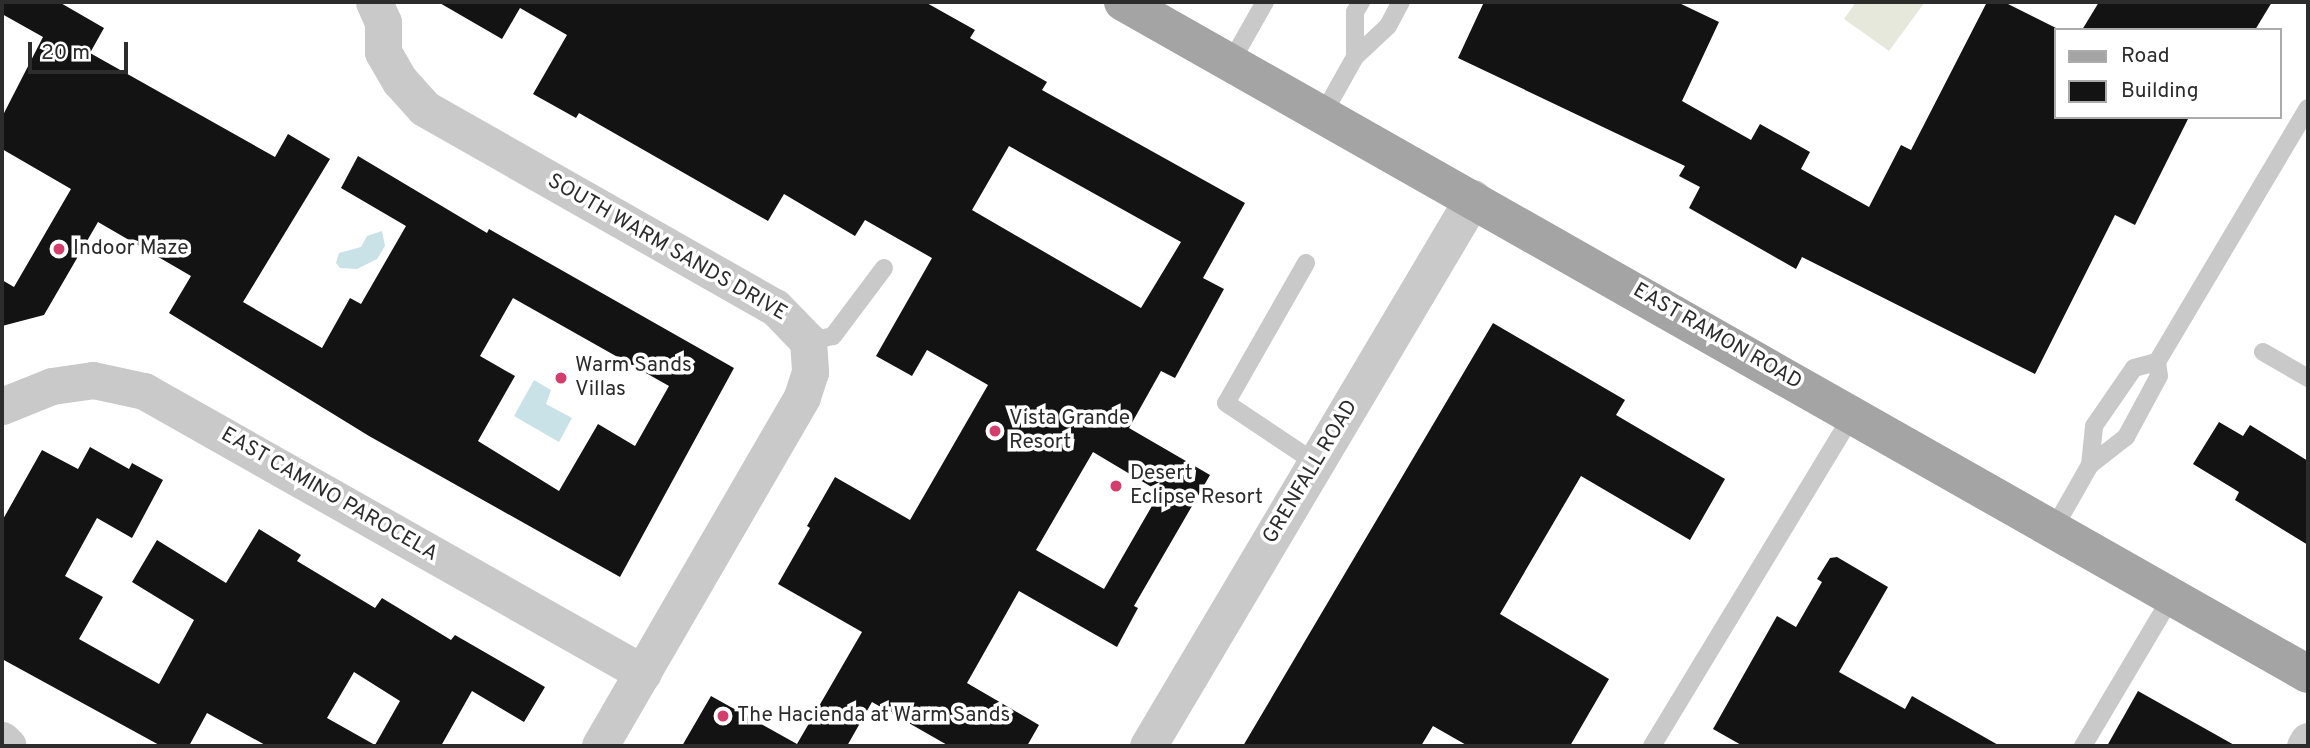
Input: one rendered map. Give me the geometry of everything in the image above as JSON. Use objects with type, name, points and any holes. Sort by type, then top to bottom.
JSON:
[{"type":"main road","name":"EAST RAMON ROAD","points":[[1123,2],[1473,198],[2308,674]]},
{"type":"street","name":"SOUTH WARM SANDS DRIVE","points":[[386,9],[383,52],[400,81],[424,108],[775,307],[808,341]]},
{"type":"street","name":"GRENFALL ROAD","points":[[1148,746],[1473,198]]},
{"type":"street","points":[[600,746],[803,397],[810,372],[808,341]]},
{"type":"street","name":"EAST CAMINO PAROCELA","points":[[2,406],[52,386],[93,380],[144,391],[643,673]]},
{"type":"street","points":[[2,740],[8,746]]},
{"type":"street","points":[[2305,746],[2308,741]]},
{"type":"lane","points":[[1230,62],[1265,2]]},
{"type":"lane","points":[[1355,58],[1355,12],[1361,2]]},
{"type":"lane","points":[[1323,114],[1355,58],[1388,26],[1401,2]]},
{"type":"lane","points":[[2053,530],[2090,465],[2126,437],[2160,376],[2157,362],[2308,108]]},
{"type":"lane","points":[[1306,263],[1226,403],[1316,463]]},
{"type":"lane","points":[[808,341],[834,336],[884,268]]},
{"type":"lane","points":[[2263,352],[2308,377]]},
{"type":"lane","points":[[2090,465],[2094,426],[2134,368],[2157,362]]},
{"type":"lane","points":[[1652,746],[1853,414]]},
{"type":"lane","points":[[2084,746],[2171,598]]},
{"type":"shaded area","points":[[1856,2],[1925,2],[1889,51],[1844,19]]},
{"type":"water","points":[[382,231],[385,246],[377,259],[357,269],[340,268],[336,263],[339,253],[361,247],[367,236]]},
{"type":"water","points":[[534,380],[551,390],[546,404],[572,418],[559,442],[514,416]]},
{"type":"building","points":[[2,2],[59,2],[104,28],[90,53],[275,157],[288,134],[330,159],[243,302],[322,348],[350,298],[361,304],[406,226],[341,188],[358,156],[487,233],[489,229],[734,368],[620,577],[369,436],[169,313],[191,276],[98,222],[44,315],[2,326],[2,280],[14,287],[71,189],[2,149],[2,117],[43,37],[2,14]],"holes":[[[513,298],[669,386],[635,446],[598,424],[559,491],[478,441],[515,376],[480,356]]]},
{"type":"building","points":[[438,2],[925,2],[975,30],[970,38],[1047,82],[1042,90],[1245,203],[1203,278],[1224,289],[1175,378],[1161,371],[1129,428],[1210,475],[1134,606],[1138,608],[1117,647],[1019,591],[967,683],[1039,725],[1027,746],[949,746],[872,702],[847,746],[682,746],[711,696],[797,744],[862,632],[778,584],[810,528],[807,526],[835,477],[910,520],[988,385],[927,350],[912,376],[876,356],[932,258],[865,220],[855,236],[784,194],[768,221],[579,113],[576,118],[533,94],[567,35],[520,8],[502,39]],"holes":[[[1009,146],[1181,242],[1141,308],[972,210]],[[1093,452],[1160,492],[1104,589],[1036,550]]]},
{"type":"building","points":[[1484,2],[1677,2],[1719,22],[1682,101],[1751,140],[1760,124],[1810,152],[1801,169],[1869,207],[1901,145],[1911,150],[1987,2],[2004,2],[2056,28],[2054,119],[2188,119],[2135,225],[2115,215],[2035,374],[1802,257],[1796,269],[1689,208],[1700,187],[1679,176],[1685,166],[1458,58]]},
{"type":"building","points":[[2099,2],[2272,2],[2256,28],[2083,28]]},
{"type":"building","points":[[1493,323],[1625,400],[1616,415],[1725,479],[1690,540],[1581,476],[1500,614],[1609,679],[1570,746],[1468,746],[1433,726],[1421,746],[1243,746]]},
{"type":"building","points":[[2219,422],[2243,436],[2250,425],[2308,461],[2308,545],[2235,500],[2239,492],[2193,464]]},
{"type":"building","points":[[90,447],[129,469],[132,463],[163,480],[132,538],[97,518],[65,576],[103,597],[79,639],[159,684],[194,620],[132,582],[157,540],[226,583],[259,529],[301,555],[297,561],[375,608],[382,598],[451,640],[455,635],[545,687],[524,722],[472,691],[441,746],[267,746],[207,713],[189,746],[161,746],[2,659],[2,521],[42,450],[78,469]],"holes":[[[354,672],[400,701],[375,745],[327,718]]]},
{"type":"building","points":[[1837,557],[1888,587],[1839,672],[1905,709],[1912,696],[2000,746],[1743,746],[1713,729],[1777,616],[1796,627],[1822,582],[1817,579],[1830,558]]},
{"type":"building","points":[[2138,691],[2236,746],[2107,746]]},
{"type":"place","name":"Indoor Maze","points":[[59,249]]},
{"type":"place","name":"Warm Sands Villas","points":[[561,378]]},
{"type":"place","name":"Vista Grande Resort","points":[[995,431]]},
{"type":"place","name":"Desert Eclipse Resort","points":[[1116,486]]},
{"type":"place","name":"The Hacienda at Warm Sands","points":[[723,716]]}]
